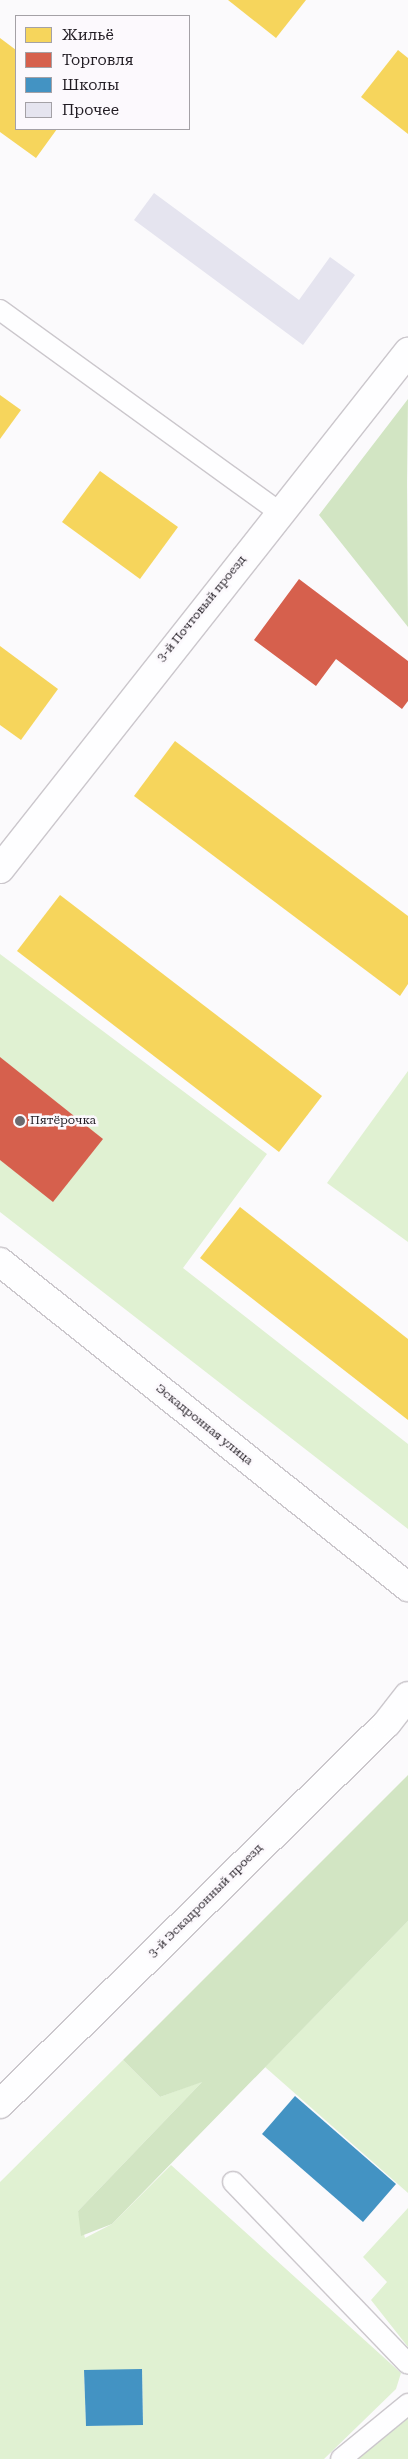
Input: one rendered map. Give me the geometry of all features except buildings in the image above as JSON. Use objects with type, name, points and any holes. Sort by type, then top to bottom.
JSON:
[{"type":"street","name":"3-й Почтовый проезд","points":[[0,869],[408,352]]},
{"type":"street","name":"Эскадронная улица","points":[[0,1262],[408,1587]]},
{"type":"street","name":"3-й Эскадронный проезд","points":[[0,2104],[380,1730],[408,1696]]},
{"type":"lane","points":[[0,310],[280,512]]},
{"type":"lane","points":[[233,2182],[408,2364]]},
{"type":"lane","points":[[341,2459],[408,2404]]},
{"type":"green space","points":[[408,399],[407,483],[408,627],[319,515]]},
{"type":"green space","points":[[0,954],[267,1154],[183,1268],[408,1444],[408,1529],[0,1212]]},
{"type":"green space","points":[[408,1071],[408,1242],[327,1183]]},
{"type":"green space","points":[[408,1775],[408,1921],[112,2224],[81,2236],[78,2211],[202,2082],[160,2097],[123,2060]]},
{"type":"green space","points":[[408,1921],[408,2193],[265,2067]]},
{"type":"green space","points":[[123,2060],[160,2097],[203,2081],[78,2211],[85,2238],[112,2224],[171,2165],[401,2373],[396,2389],[324,2459],[0,2459],[0,2182]],"holes":[[[142,2370],[143,2424],[86,2426],[84,2371]]]},
{"type":"green space","points":[[408,2208],[408,2347],[371,2300],[387,2282],[363,2257]]},
{"type":"green space","points":[[408,2415],[408,2459],[352,2459]]},
{"type":"place","name":"Пятёрочка","points":[[20,1121]]}]
